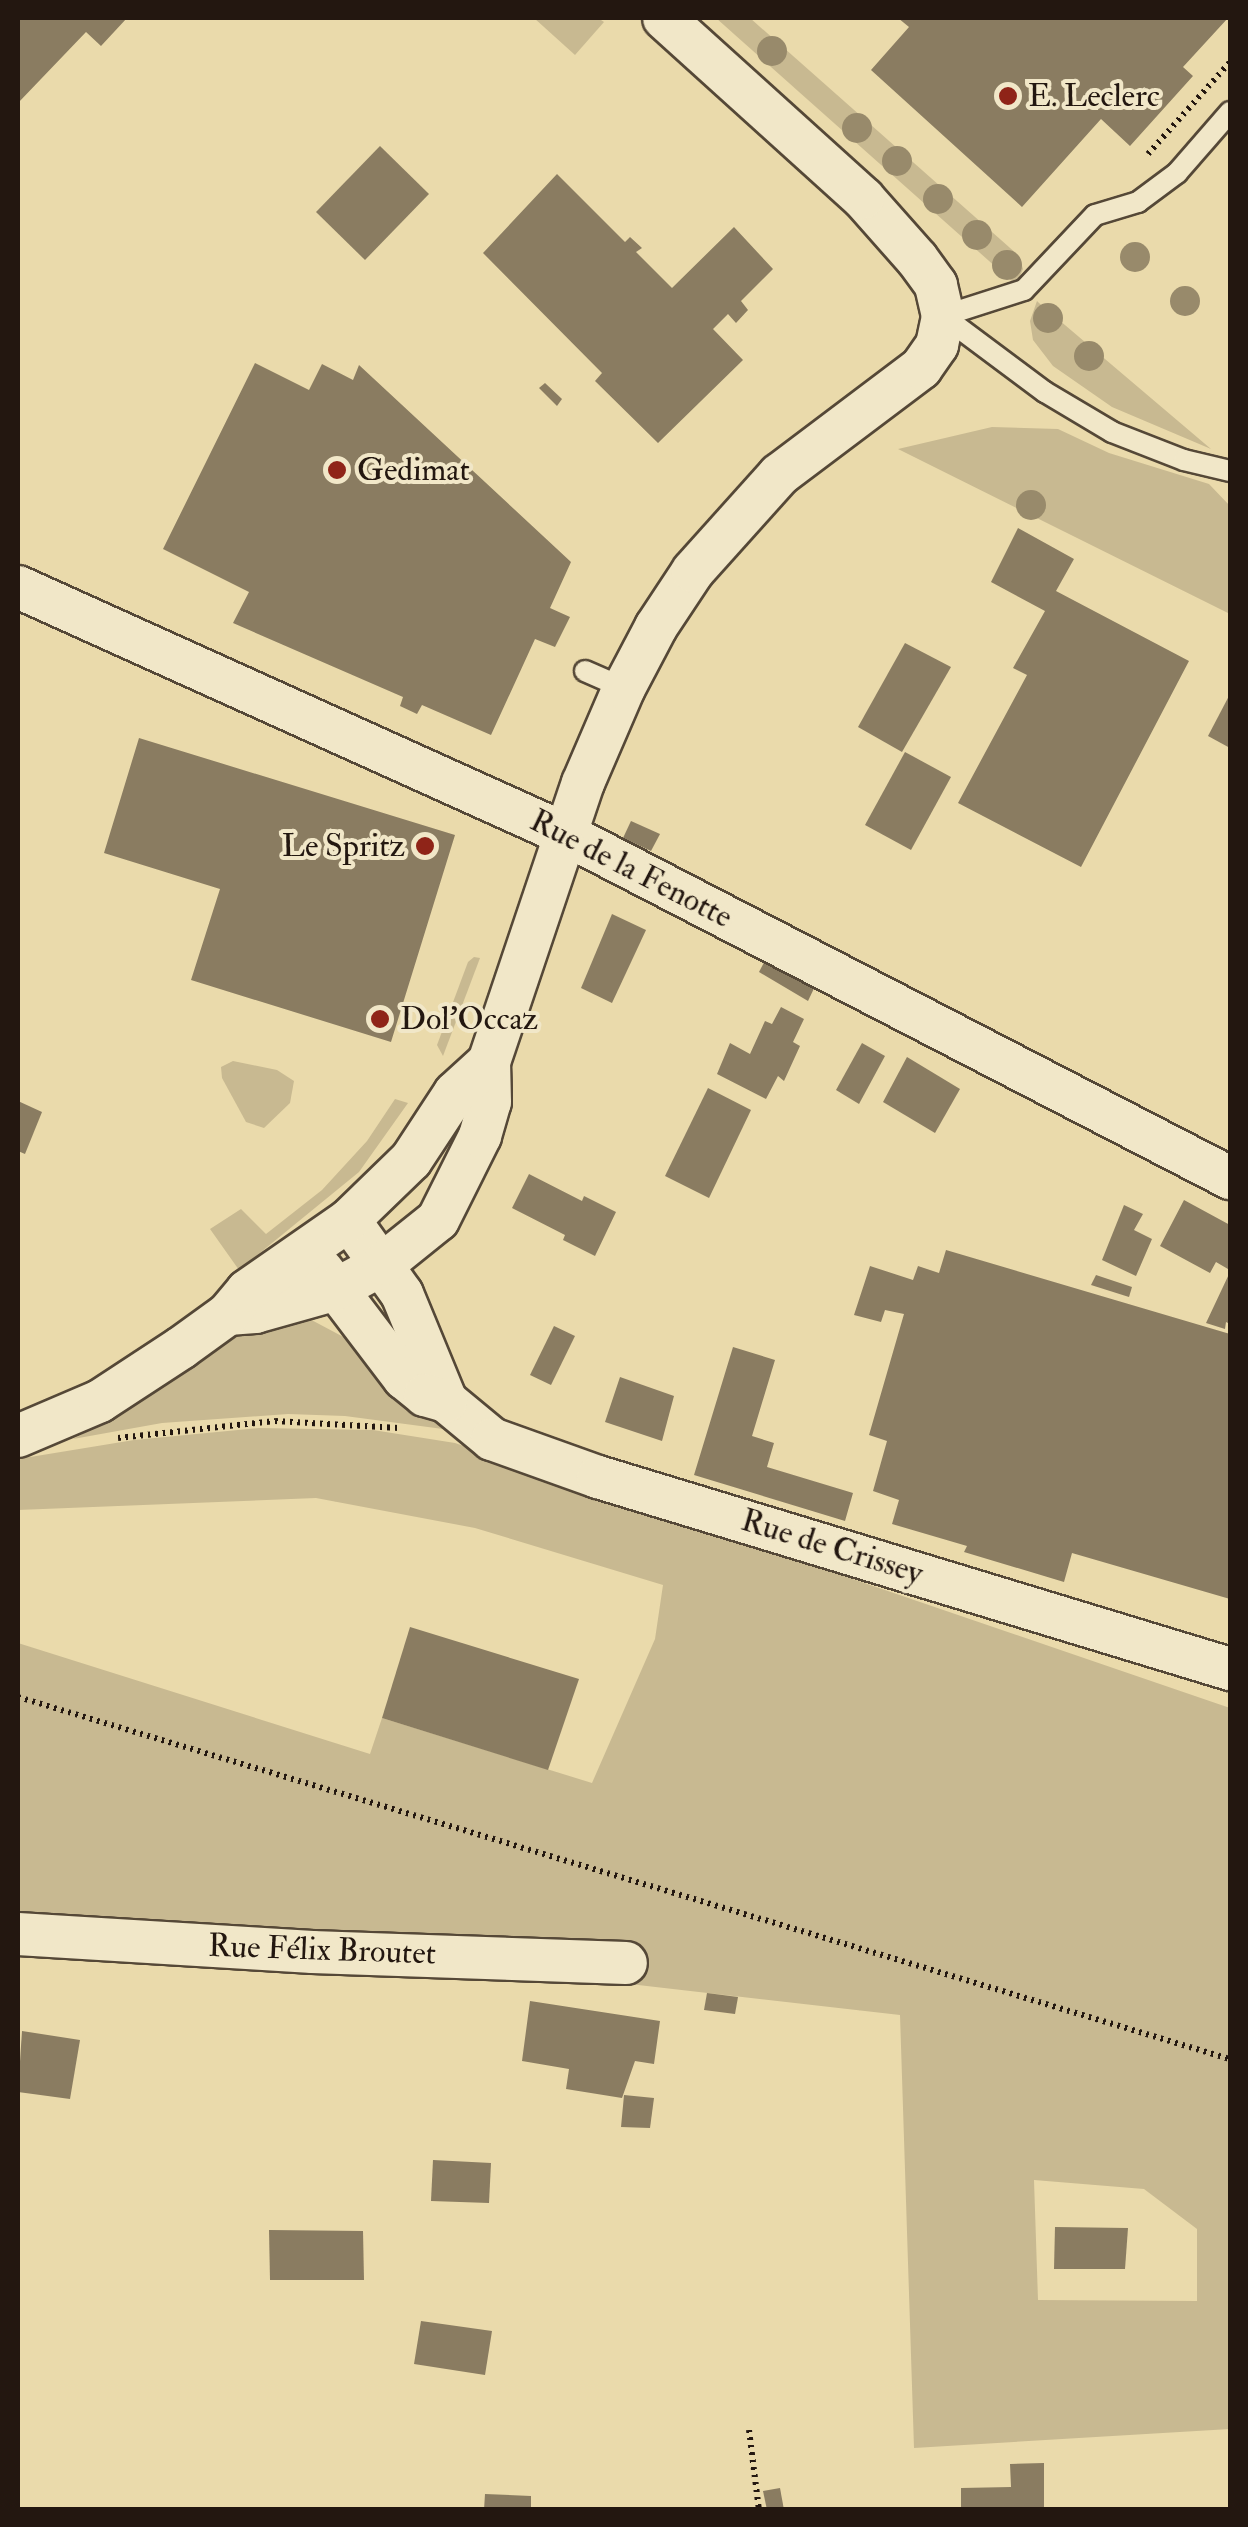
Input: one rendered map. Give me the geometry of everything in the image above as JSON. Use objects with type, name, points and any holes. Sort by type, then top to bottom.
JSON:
[{"type":"street","points":[[228,1314],[255,1312],[337,1290],[383,1264],[438,1220],[465,1173],[490,1102],[489,1062],[565,834],[624,688],[693,571],[735,520],[779,475],[921,368],[938,345],[943,316],[936,285],[864,198],[664,18]]},
{"type":"street","name":"Rue de la Fenotte","points":[[18,587],[565,834],[1230,1178]]},
{"type":"street","points":[[18,1436],[100,1401],[228,1314],[247,1291],[309,1252],[349,1220],[411,1160],[455,1092],[489,1062]]},
{"type":"street","name":"Rue de Crissey","points":[[349,1220],[383,1264],[420,1331],[446,1401]]},
{"type":"street","name":"Rue de Crissey","points":[[309,1252],[404,1378],[425,1395],[446,1401],[480,1432],[518,1451],[1230,1669]]},
{"type":"street","name":"Rue Félix Broutet","points":[[18,1934],[312,1952],[626,1962]]},
{"type":"lane","points":[[943,316],[1024,290],[1095,215],[1138,202],[1177,174],[1230,112]]},
{"type":"lane","points":[[943,316],[1044,392],[1112,432],[1184,460],[1230,471]]},
{"type":"lane","points":[[584,671],[624,688]]},
{"type":"path","points":[[104,1441],[202,1426],[275,1421],[406,1429]]},
{"type":"path","points":[[18,1697],[1230,2059]]},
{"type":"path","points":[[749,2430],[759,2510]]},
{"type":"shaded area","points":[[534,18],[598,18],[604,22],[575,55]]},
{"type":"shaded area","points":[[716,18],[750,18],[1019,256],[1023,269],[1016,285]]},
{"type":"shaded area","points":[[1037,301],[1211,449],[1112,407],[1053,366],[1033,340],[1030,321]]},
{"type":"shaded area","points":[[992,427],[1058,429],[1109,453],[1209,484],[1230,506],[1230,614],[898,449]]},
{"type":"shaded area","points":[[480,958],[443,1056],[437,1045],[468,962]]},
{"type":"shaded area","points":[[233,1061],[277,1070],[294,1081],[290,1103],[264,1128],[246,1122],[222,1078],[221,1067]]},
{"type":"shaded area","points":[[395,1099],[408,1103],[359,1172],[239,1270],[210,1229],[241,1209],[266,1234],[322,1190],[367,1141]]},
{"type":"shaded area","points":[[304,1316],[351,1341],[443,1429],[345,1416],[288,1414],[162,1423],[73,1439],[118,1416],[230,1335]]},
{"type":"shaded area","points":[[259,1428],[373,1430],[455,1443],[1230,1708],[1230,2429],[914,2448],[900,2015],[18,1914],[18,1643],[370,1754],[382,1718],[592,1783],[655,1639],[663,1585],[475,1528],[316,1498],[18,1510],[18,1459],[134,1440]],"holes":[[[1034,2180],[1144,2189],[1197,2229],[1197,2301],[1038,2300]]]},
{"type":"building","points":[[18,18],[127,18],[101,46],[86,32],[18,103]]},
{"type":"building","name":"E. Leclerc","points":[[898,18],[1228,18],[1183,67],[1193,76],[1130,146],[1101,119],[1022,207],[871,70],[909,27]]},
{"type":"building","points":[[380,146],[429,194],[365,260],[316,212]]},
{"type":"building","points":[[557,174],[625,242],[630,237],[642,248],[636,252],[672,288],[734,227],[773,269],[741,301],[748,310],[736,323],[728,314],[713,329],[743,360],[658,443],[595,381],[602,373],[483,253]]},
{"type":"building","name":"Gedimat","points":[[255,363],[309,390],[322,364],[353,380],[359,365],[571,562],[550,608],[570,617],[555,647],[535,639],[491,735],[422,705],[417,714],[400,706],[403,697],[233,623],[249,592],[163,549]]},
{"type":"building","points":[[545,383],[562,399],[557,406],[539,388]]},
{"type":"building","points":[[1018,528],[1074,559],[1056,591],[1189,661],[1081,867],[958,803],[1027,675],[1013,668],[1045,611],[991,582]]},
{"type":"building","points":[[905,643],[951,667],[902,752],[858,727]]},
{"type":"building","points":[[1230,694],[1230,748],[1208,736]]},
{"type":"building","points":[[139,738],[455,835],[391,1042],[191,980],[220,889],[104,853]]},
{"type":"building","points":[[905,752],[951,777],[911,850],[865,825]]},
{"type":"building","points":[[631,821],[660,834],[651,851],[623,838]]},
{"type":"building","points":[[612,914],[646,930],[612,1003],[581,988]]},
{"type":"building","points":[[769,953],[818,980],[808,1001],[759,972]]},
{"type":"building","points":[[781,1007],[804,1019],[793,1042],[800,1046],[784,1081],[778,1076],[766,1099],[717,1074],[730,1043],[750,1054],[765,1021],[772,1024]]},
{"type":"building","points":[[862,1043],[885,1056],[859,1104],[836,1090]]},
{"type":"building","points":[[907,1057],[960,1089],[935,1133],[883,1102]]},
{"type":"building","points":[[708,1088],[751,1110],[709,1198],[665,1176]]},
{"type":"building","points":[[18,1101],[42,1112],[25,1154],[18,1151]]},
{"type":"building","points":[[529,1174],[582,1201],[584,1196],[616,1212],[595,1256],[563,1240],[565,1235],[512,1208]]},
{"type":"building","points":[[1184,1200],[1230,1225],[1228,1269],[1216,1262],[1210,1273],[1160,1246]]},
{"type":"building","points":[[1124,1205],[1143,1214],[1134,1230],[1152,1239],[1136,1276],[1102,1260]]},
{"type":"building","points":[[946,1250],[1230,1334],[1230,1599],[1072,1553],[1064,1582],[964,1552],[967,1546],[892,1524],[899,1500],[873,1491],[887,1441],[869,1435],[904,1314],[885,1310],[881,1322],[854,1315],[870,1266],[913,1280],[918,1266],[939,1273]]},
{"type":"building","points":[[1230,1272],[1230,1324],[1226,1322],[1225,1329],[1206,1323]]},
{"type":"building","points":[[1096,1275],[1132,1287],[1129,1297],[1091,1285]]},
{"type":"building","points":[[554,1326],[575,1336],[551,1385],[530,1375]]},
{"type":"building","points":[[733,1347],[775,1360],[752,1436],[774,1443],[767,1467],[853,1493],[845,1521],[694,1475]]},
{"type":"building","points":[[620,1377],[674,1396],[662,1441],[605,1422]]},
{"type":"building","points":[[410,1627],[579,1679],[548,1770],[382,1718]]},
{"type":"building","points":[[707,1993],[738,1997],[735,2014],[704,2010]]},
{"type":"building","points":[[530,2001],[660,2021],[654,2064],[635,2061],[622,2098],[566,2089],[569,2069],[522,2061]]},
{"type":"building","points":[[22,2031],[80,2040],[70,2099],[18,2092]]},
{"type":"building","points":[[624,2095],[654,2098],[650,2128],[621,2127]]},
{"type":"building","points":[[433,2160],[491,2163],[489,2203],[431,2201]]},
{"type":"building","points":[[1055,2227],[1128,2228],[1125,2269],[1054,2269]]},
{"type":"building","points":[[269,2230],[363,2231],[364,2280],[270,2280]]},
{"type":"building","points":[[421,2321],[492,2331],[485,2375],[414,2364]]},
{"type":"building","points":[[1044,2463],[1044,2510],[961,2510],[961,2488],[1011,2487],[1010,2464]]},
{"type":"building","points":[[780,2488],[784,2510],[767,2510],[763,2491]]},
{"type":"building","points":[[485,2494],[531,2496],[531,2510],[484,2510]]},
{"type":"place","name":"E. Leclerc","points":[[1008,96]]},
{"type":"place","name":"Gedimat","points":[[337,470]]},
{"type":"place","name":"Le Spritz","points":[[425,846]]},
{"type":"place","name":"Dol'Occaz","points":[[380,1019]]}]
